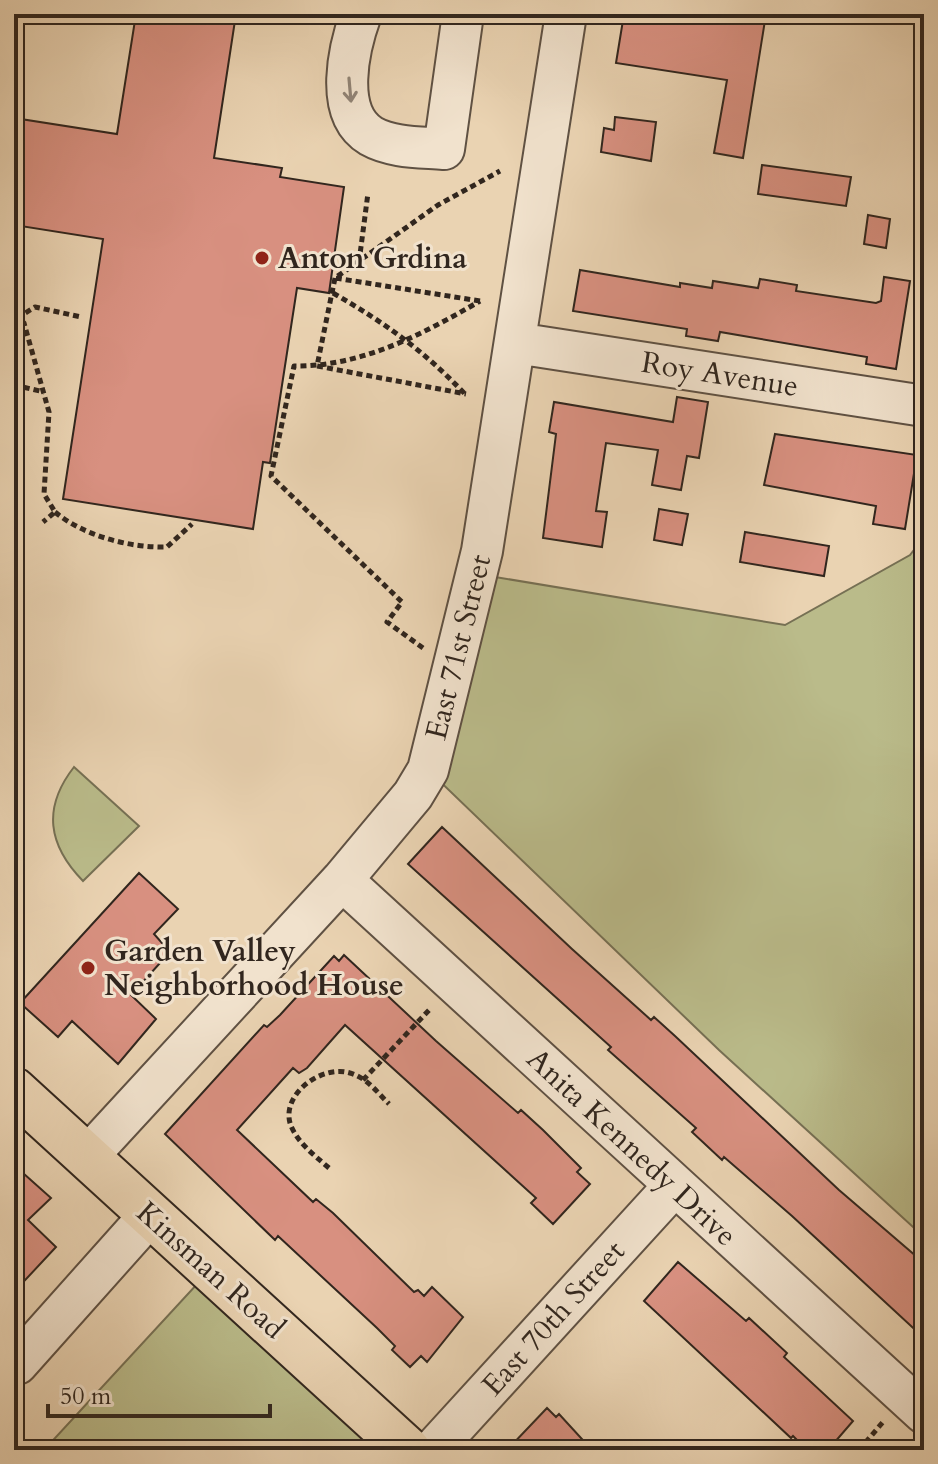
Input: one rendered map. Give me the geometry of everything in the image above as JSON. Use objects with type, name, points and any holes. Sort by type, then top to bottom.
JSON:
[{"type":"main road","name":"Kinsman Road","points":[[14,1090],[408,1450]]},
{"type":"street","points":[[361,14],[348,74],[349,99],[357,119],[370,135],[399,146],[444,149],[463,14]]},
{"type":"street","name":"East 71st Street","points":[[87,1157],[342,880],[413,795],[428,770],[482,551],[566,14]]},
{"type":"street","name":"Roy Avenue","points":[[516,343],[924,406]]},
{"type":"street","name":"Anita Kennedy Drive","points":[[342,880],[924,1413]]},
{"type":"street","name":"East 70th Street","points":[[433,1450],[674,1186]]},
{"type":"street","points":[[17,1364],[150,1215]]},
{"type":"path","points":[[317,366],[335,278],[438,205],[500,171]]},
{"type":"path","points":[[359,262],[368,193]]},
{"type":"path","points":[[317,366],[409,341],[480,301],[335,278]]},
{"type":"path","points":[[333,293],[409,341],[466,394],[317,366],[294,366],[271,476],[402,602],[387,622],[429,651]]},
{"type":"path","points":[[81,317],[35,307],[15,316],[24,323],[49,412],[44,494],[55,512],[72,526],[143,548],[167,547],[192,524]]},
{"type":"path","points":[[14,385],[44,392]]},
{"type":"path","points":[[43,522],[55,512]]},
{"type":"path","points":[[363,1080],[432,1007]]},
{"type":"path","points":[[329,1168],[300,1143],[290,1122],[291,1104],[303,1087],[324,1072],[348,1072],[363,1080],[389,1104]]},
{"type":"path","points":[[859,1450],[883,1422]]},
{"type":"green space","points":[[924,537],[924,1237],[719,1050],[428,770],[477,574],[785,625],[910,555]]},
{"type":"green space","points":[[74,767],[139,826],[83,881],[62,854],[53,826],[57,797]]},
{"type":"green space","points":[[210,1270],[408,1450],[44,1450]]},
{"type":"building","points":[[136,14],[236,14],[214,158],[282,168],[280,177],[344,187],[329,293],[297,288],[270,463],[263,462],[253,529],[63,499],[103,239],[14,225],[14,118],[117,134]]},
{"type":"building","points":[[624,14],[766,14],[743,158],[714,153],[727,80],[616,63]]},
{"type":"building","points":[[615,117],[656,122],[651,161],[601,152],[604,128],[614,130]]},
{"type":"building","points":[[762,165],[851,177],[846,206],[758,194]]},
{"type":"building","points":[[868,215],[890,219],[886,248],[864,244]]},
{"type":"building","points":[[580,270],[680,287],[680,283],[712,288],[713,281],[758,288],[760,279],[797,285],[796,291],[876,303],[881,301],[884,277],[910,281],[896,369],[866,364],[867,357],[720,332],[718,341],[686,336],[687,329],[573,311]]},
{"type":"building","points":[[677,397],[708,402],[699,458],[687,456],[681,490],[652,485],[658,450],[606,443],[596,511],[607,512],[602,547],[543,538],[556,434],[549,432],[554,402],[673,422]]},
{"type":"building","points":[[775,434],[917,455],[905,529],[873,524],[876,506],[764,485]]},
{"type":"building","points":[[659,509],[688,514],[682,545],[654,540]]},
{"type":"building","points":[[745,532],[829,546],[824,576],[740,562]]},
{"type":"building","points":[[442,827],[572,949],[651,1020],[654,1017],[839,1190],[924,1263],[924,1338],[792,1216],[724,1157],[722,1160],[692,1132],[696,1128],[608,1050],[611,1047],[408,864]]},
{"type":"building","name":"Garden Valley Neighborhood House","points":[[139,873],[178,909],[154,934],[170,952],[131,995],[156,1019],[118,1064],[72,1021],[58,1037],[20,1003]]},
{"type":"building","points":[[344,955],[436,1041],[518,1113],[521,1110],[543,1130],[581,1168],[577,1172],[590,1184],[553,1224],[531,1203],[536,1198],[345,1025],[307,1068],[299,1073],[293,1068],[237,1130],[313,1202],[316,1199],[333,1213],[414,1292],[418,1290],[424,1296],[432,1287],[463,1317],[427,1362],[421,1356],[410,1367],[392,1350],[395,1346],[377,1328],[278,1236],[275,1240],[165,1134],[264,1025],[267,1027],[280,1015],[334,956],[339,961]]},
{"type":"building","points":[[14,1165],[51,1198],[28,1220],[56,1247],[14,1292]]},
{"type":"building","points":[[678,1262],[746,1321],[749,1318],[787,1353],[784,1357],[853,1421],[828,1450],[807,1450],[793,1436],[791,1438],[644,1301]]},
{"type":"building","points":[[547,1408],[556,1417],[559,1414],[592,1450],[507,1450]]},
{"type":"place","name":"Anton Grdina","points":[[262,258]]},
{"type":"place","name":"Garden Valley Neighborhood House","points":[[88,968]]}]
